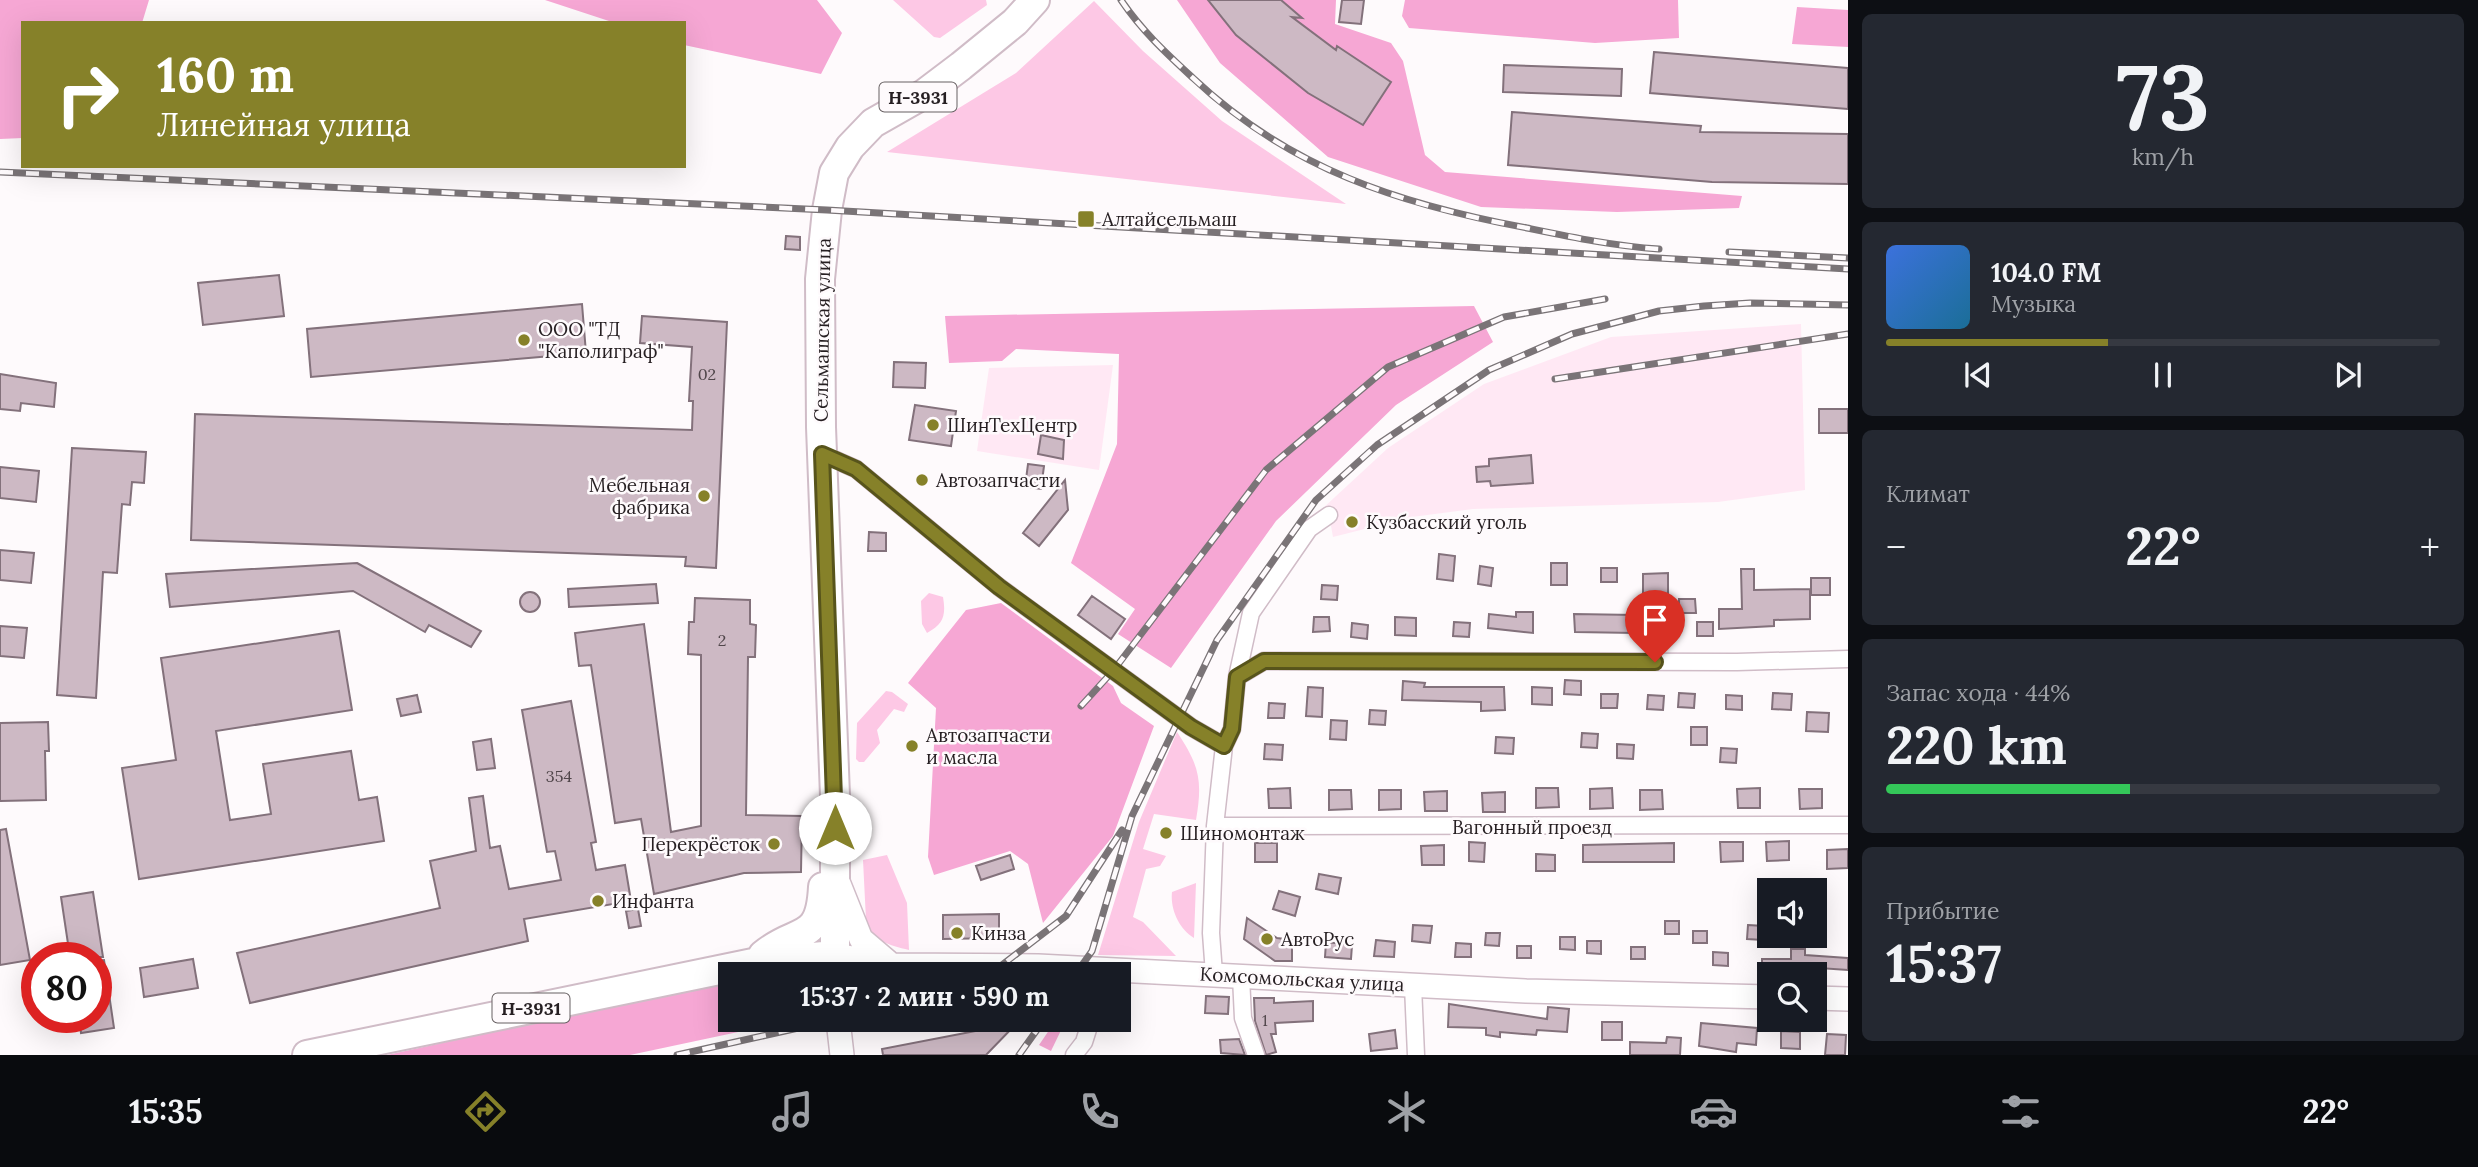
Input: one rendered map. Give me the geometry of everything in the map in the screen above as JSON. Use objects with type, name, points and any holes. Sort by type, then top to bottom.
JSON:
[{"type":"highway","name":"Сельмашская улица","points":[[835,962],[835,839],[822,454],[820,279],[834,173],[850,147],[873,123],[961,66],[1015,22],[1035,0]]},
{"type":"highway","points":[[758,962],[772,948],[803,934],[820,916],[824,858],[827,846],[835,839]]},
{"type":"highway","name":"Н-3931","points":[[758,962],[787,957],[817,962]]},
{"type":"highway","name":"Н-3931","points":[[307,1055],[718,970]]},
{"type":"main road","points":[[835,871],[861,939],[880,962]]},
{"type":"main road","points":[[787,957],[801,962]]},
{"type":"main road","name":"Комсомольская улица","points":[[1131,972],[1757,997]]},
{"type":"main road","points":[[1827,998],[1848,999]]},
{"type":"main road","points":[[839,1032],[842,1055]]},
{"type":"street","points":[[822,454],[856,469],[999,587],[1191,727],[1224,746]]},
{"type":"street","points":[[1214,974],[1210,933],[1215,826],[1224,746],[1232,729],[1237,677],[1251,613],[1309,529],[1329,515]]},
{"type":"street","points":[[1237,677],[1264,661],[1737,662],[1848,659]]},
{"type":"street","name":"Вагонный проезд","points":[[1215,826],[1848,825]]},
{"type":"street","points":[[1241,977],[1243,1018],[1256,1055]]},
{"type":"street","points":[[1413,985],[1416,1055]]},
{"type":"street","points":[[1074,1055],[1084,1042],[1087,1032]]},
{"type":"shaded area","points":[[0,0],[149,0],[143,21],[21,21],[21,138],[0,139]]},
{"type":"shaded area","points":[[545,0],[817,0],[842,33],[821,74],[686,45],[686,21],[609,21]]},
{"type":"shaded area","points":[[893,0],[986,0],[987,5],[940,38],[934,37]]},
{"type":"shaded area","points":[[1177,0],[1336,0],[1335,24],[1391,43],[1403,61],[1425,155],[1445,172],[1742,196],[1739,208],[1617,212],[1481,207],[1328,157],[1220,63]]},
{"type":"shaded area","points":[[1405,0],[1678,0],[1679,38],[1595,43],[1409,28],[1402,16]]},
{"type":"shaded area","points":[[1094,1],[1143,51],[1222,121],[1346,204],[887,152],[1016,73]]},
{"type":"shaded area","points":[[1797,7],[1848,10],[1848,47],[1792,44]]},
{"type":"shaded area","points":[[1474,306],[1493,342],[1396,405],[1276,521],[1171,668],[1118,634],[1135,609],[1071,563],[1117,444],[1119,354],[1016,349],[1002,361],[949,363],[945,316]]},
{"type":"shaded area","points":[[1801,324],[1805,490],[1718,502],[1473,509],[1412,517],[1333,537],[1329,515],[1322,509],[1388,448],[1484,384],[1611,337]]},
{"type":"shaded area","points":[[1113,365],[1099,470],[977,451],[989,368]]},
{"type":"shaded area","points":[[929,593],[943,597],[944,609],[940,622],[927,633],[922,624],[921,601]]},
{"type":"shaded area","points":[[1001,603],[1113,686],[1121,703],[1154,726],[1113,836],[1043,923],[1028,864],[1010,851],[934,875],[928,857],[936,708],[908,683],[966,610]]},
{"type":"shaded area","points":[[886,691],[892,692],[908,704],[904,712],[894,709],[877,730],[880,743],[864,762],[859,762],[856,759],[857,723]]},
{"type":"shaded area","points":[[1177,732],[1195,764],[1197,773],[1199,794],[1196,820],[1154,814],[1143,849],[1166,856],[1160,866],[1146,869],[1133,917],[1143,922],[1176,956],[1098,955],[1139,822]]},
{"type":"shaded area","points":[[887,855],[907,903],[909,950],[877,938],[866,920],[863,860]]},
{"type":"shaded area","points":[[1196,883],[1194,938],[1180,924],[1174,912],[1172,892]]},
{"type":"shaded area","points":[[718,983],[718,1032],[738,1032],[630,1055],[387,1055]]},
{"type":"shaded area","points":[[1048,1032],[1060,1032],[1051,1051],[1039,1045]]},
{"type":"building","points":[[1208,0],[1281,0],[1302,18],[1292,17],[1336,50],[1337,46],[1391,82],[1363,125],[1308,93],[1236,35]]},
{"type":"building","points":[[1342,0],[1364,0],[1361,24],[1339,22]]},
{"type":"building","points":[[1654,52],[1848,68],[1848,109],[1650,93]]},
{"type":"building","points":[[1504,65],[1622,69],[1621,96],[1503,92]]},
{"type":"building","points":[[1512,112],[1701,126],[1700,132],[1848,134],[1848,184],[1712,182],[1508,165]]},
{"type":"building","points":[[786,236],[800,237],[800,250],[785,249]]},
{"type":"building","points":[[279,275],[284,316],[203,325],[198,283]]},
{"type":"building","points":[[582,304],[586,353],[311,377],[307,329]]},
{"type":"building","points":[[642,316],[727,322],[716,568],[685,566],[686,557],[191,540],[195,414],[692,430],[693,401],[689,401],[692,347],[640,343]]},
{"type":"building","points":[[894,362],[926,363],[925,388],[893,387]]},
{"type":"building","points":[[0,374],[56,383],[54,407],[21,403],[20,411],[0,409]]},
{"type":"building","name":"ШинТехЦентр","points":[[915,405],[956,411],[951,446],[909,440]]},
{"type":"building","points":[[1819,409],[1848,409],[1848,433],[1819,433]]},
{"type":"building","points":[[1041,435],[1064,440],[1063,459],[1038,454]]},
{"type":"building","points":[[72,448],[146,452],[144,483],[132,482],[130,505],[122,504],[117,573],[103,572],[96,698],[57,695]]},
{"type":"building","points":[[1531,455],[1533,483],[1491,486],[1490,481],[1477,482],[1476,467],[1489,466],[1489,459]]},
{"type":"building","points":[[1028,464],[1044,466],[1041,489],[1025,487]]},
{"type":"building","points":[[0,467],[39,471],[36,502],[0,498]]},
{"type":"building","points":[[1065,480],[1068,510],[1039,546],[1023,533]]},
{"type":"building","points":[[869,532],[886,533],[886,551],[868,551]]},
{"type":"building","points":[[0,550],[34,553],[31,583],[0,580]]},
{"type":"building","points":[[1439,554],[1455,556],[1453,581],[1437,579]]},
{"type":"building","points":[[357,563],[481,631],[471,647],[429,625],[425,632],[353,591],[170,607],[166,574]]},
{"type":"building","points":[[1551,563],[1567,563],[1567,585],[1551,585]]},
{"type":"building","points":[[1480,566],[1493,568],[1491,586],[1478,584]]},
{"type":"building","points":[[1601,568],[1617,568],[1617,582],[1601,582]]},
{"type":"building","points":[[1741,569],[1754,569],[1754,590],[1810,589],[1810,619],[1774,620],[1774,626],[1719,629],[1719,609],[1742,609]]},
{"type":"building","points":[[1668,573],[1668,595],[1643,596],[1643,574]]},
{"type":"building","points":[[1811,578],[1830,578],[1830,595],[1811,595]]},
{"type":"building","points":[[656,584],[658,603],[569,607],[568,589]]},
{"type":"building","points":[[1322,585],[1338,586],[1337,600],[1321,599]]},
{"type":"building","points":[[530,592],[537,595],[540,602],[537,609],[530,612],[523,609],[520,602],[523,595]]},
{"type":"building","points":[[1092,596],[1125,619],[1111,639],[1078,615]]},
{"type":"building","points":[[695,598],[750,600],[750,624],[756,625],[755,657],[748,657],[746,815],[802,816],[801,872],[744,873],[654,894],[641,819],[615,823],[591,665],[579,666],[575,633],[644,624],[671,832],[701,826],[701,655],[688,654],[689,622],[694,622]]},
{"type":"building","points":[[1679,599],[1695,599],[1696,613],[1679,613]]},
{"type":"building","points":[[1516,612],[1533,612],[1533,633],[1488,628],[1489,614],[1516,617]]},
{"type":"building","points":[[1574,614],[1635,615],[1635,633],[1575,632]]},
{"type":"building","points":[[1314,617],[1329,617],[1330,631],[1313,632]]},
{"type":"building","points":[[1395,617],[1416,618],[1416,636],[1395,635]]},
{"type":"building","points":[[1454,622],[1470,623],[1469,637],[1453,636]]},
{"type":"building","points":[[1697,622],[1713,622],[1713,636],[1697,636]]},
{"type":"building","points":[[1352,623],[1368,625],[1367,639],[1351,637]]},
{"type":"building","points":[[0,626],[27,628],[24,658],[0,656]]},
{"type":"building","points":[[339,631],[352,710],[216,731],[230,820],[271,814],[263,764],[351,751],[359,800],[377,797],[384,841],[139,879],[122,768],[176,760],[161,658]]},
{"type":"building","points":[[1565,680],[1581,681],[1581,695],[1564,694]]},
{"type":"building","points":[[1403,681],[1425,683],[1424,687],[1504,687],[1505,710],[1481,711],[1481,702],[1402,700]]},
{"type":"building","points":[[1308,687],[1323,688],[1322,717],[1306,716]]},
{"type":"building","points":[[1532,687],[1552,688],[1552,705],[1532,704]]},
{"type":"building","points":[[1679,693],[1695,694],[1694,708],[1678,707]]},
{"type":"building","points":[[1773,693],[1792,694],[1791,710],[1772,709]]},
{"type":"building","points":[[1601,694],[1618,694],[1617,708],[1601,708]]},
{"type":"building","points":[[417,695],[421,712],[401,716],[397,699]]},
{"type":"building","points":[[1648,695],[1664,696],[1663,710],[1647,709]]},
{"type":"building","points":[[1726,695],[1742,696],[1742,710],[1726,709]]},
{"type":"building","points":[[571,701],[596,842],[591,843],[596,870],[625,865],[631,901],[524,919],[528,941],[250,1003],[237,953],[440,908],[430,861],[476,851],[469,798],[483,796],[490,848],[500,846],[509,889],[561,880],[555,851],[547,852],[522,710]]},
{"type":"building","points":[[1269,703],[1285,704],[1284,718],[1268,718]]},
{"type":"building","points":[[1370,710],[1386,711],[1385,725],[1369,724]]},
{"type":"building","points":[[1807,712],[1829,713],[1828,732],[1806,731]]},
{"type":"building","points":[[1331,720],[1347,721],[1346,740],[1330,739]]},
{"type":"building","points":[[48,722],[49,751],[45,751],[46,800],[0,801],[0,723]]},
{"type":"building","points":[[1691,727],[1707,727],[1707,745],[1691,745]]},
{"type":"building","points":[[1582,733],[1598,734],[1597,748],[1581,747]]},
{"type":"building","points":[[1496,737],[1514,738],[1513,754],[1495,753]]},
{"type":"building","points":[[491,739],[495,768],[477,770],[473,742]]},
{"type":"building","points":[[1265,744],[1283,745],[1282,760],[1264,759]]},
{"type":"building","points":[[1617,744],[1634,745],[1633,759],[1617,758]]},
{"type":"building","points":[[1721,748],[1737,749],[1736,763],[1720,762]]},
{"type":"building","points":[[1290,788],[1291,808],[1269,808],[1268,789]]},
{"type":"building","points":[[1536,788],[1558,788],[1559,807],[1536,808]]},
{"type":"building","points":[[1612,788],[1613,808],[1590,809],[1590,789]]},
{"type":"building","points":[[1760,788],[1760,808],[1738,808],[1737,789]]},
{"type":"building","points":[[1799,789],[1822,789],[1822,808],[1800,809]]},
{"type":"building","points":[[1329,790],[1351,790],[1352,809],[1329,810]]},
{"type":"building","points":[[1379,790],[1401,790],[1401,809],[1379,810]]},
{"type":"building","points":[[1640,790],[1662,790],[1663,809],[1640,810]]},
{"type":"building","points":[[1447,791],[1447,811],[1425,811],[1424,792]]},
{"type":"building","points":[[1505,792],[1505,812],[1483,812],[1482,793]]},
{"type":"building","points":[[6,829],[27,942],[21,942],[21,962],[0,965],[0,830]]},
{"type":"building","points":[[1789,841],[1789,860],[1767,861],[1766,842]]},
{"type":"building","points":[[1469,842],[1485,843],[1484,862],[1469,861]]},
{"type":"building","points":[[1720,842],[1743,842],[1743,861],[1721,862]]},
{"type":"building","points":[[1255,843],[1277,843],[1277,862],[1255,862]]},
{"type":"building","points":[[1674,843],[1674,862],[1583,862],[1583,845]]},
{"type":"building","points":[[1444,845],[1444,865],[1422,865],[1421,846]]},
{"type":"building","points":[[1848,849],[1848,868],[1827,869],[1827,850]]},
{"type":"building","points":[[1536,854],[1555,855],[1555,871],[1536,871]]},
{"type":"building","points":[[1010,855],[1014,869],[981,880],[976,866]]},
{"type":"building","points":[[1319,874],[1341,878],[1338,894],[1316,889]]},
{"type":"building","points":[[1279,891],[1300,897],[1295,916],[1273,909]]},
{"type":"building","points":[[93,892],[101,942],[68,942],[61,897]]},
{"type":"building","points":[[638,909],[641,926],[629,928],[626,911]]},
{"type":"building","points":[[999,914],[999,938],[943,939],[943,915]]},
{"type":"building","name":"АвтоРус","points":[[1247,918],[1277,938],[1292,940],[1292,961],[1275,961],[1244,939]]},
{"type":"building","points":[[1665,921],[1679,921],[1679,934],[1665,934]]},
{"type":"building","points":[[1413,925],[1432,926],[1430,943],[1412,941]]},
{"type":"building","points":[[1748,925],[1757,926],[1757,940],[1747,939]]},
{"type":"building","points":[[1693,931],[1707,931],[1707,943],[1693,943]]},
{"type":"building","points":[[1486,933],[1500,933],[1499,946],[1485,945]]},
{"type":"building","points":[[1560,937],[1575,937],[1575,950],[1560,949]]},
{"type":"building","points":[[1376,940],[1395,942],[1394,957],[1374,956]]},
{"type":"building","points":[[1587,941],[1601,941],[1601,954],[1587,953]]},
{"type":"building","points":[[1326,942],[1352,945],[1351,959],[1325,957]]},
{"type":"building","points":[[1456,943],[1471,944],[1471,957],[1455,957]]},
{"type":"building","points":[[1517,946],[1531,946],[1531,958],[1517,958]]},
{"type":"building","points":[[1631,947],[1645,947],[1645,959],[1631,959]]},
{"type":"building","points":[[1791,949],[1805,949],[1805,955],[1848,958],[1848,970],[1827,969],[1827,962],[1762,962],[1762,959],[1791,959]]},
{"type":"building","points":[[1713,952],[1728,953],[1728,966],[1713,965]]},
{"type":"building","points":[[193,959],[198,988],[144,997],[140,968]]},
{"type":"building","points":[[1206,996],[1229,997],[1228,1014],[1205,1013]]},
{"type":"building","points":[[1254,998],[1274,998],[1274,1003],[1313,1001],[1313,1021],[1275,1023],[1276,1034],[1271,1034],[1276,1052],[1266,1055],[1255,1021]]},
{"type":"building","points":[[1449,1004],[1547,1019],[1548,1007],[1569,1009],[1567,1032],[1537,1030],[1536,1035],[1500,1032],[1500,1037],[1486,1035],[1486,1028],[1448,1027]]},
{"type":"building","points":[[1602,1022],[1622,1022],[1622,1040],[1602,1040]]},
{"type":"building","points":[[1701,1023],[1757,1028],[1756,1045],[1737,1043],[1736,1052],[1699,1046]]},
{"type":"building","points":[[1395,1030],[1397,1048],[1371,1051],[1369,1034]]},
{"type":"building","points":[[970,1032],[1008,1032],[986,1055],[883,1055],[882,1049]]},
{"type":"building","points":[[1781,1032],[1800,1032],[1800,1049],[1781,1048]]},
{"type":"building","points":[[1827,1034],[1846,1035],[1845,1055],[1825,1055]]},
{"type":"building","points":[[1667,1037],[1681,1038],[1680,1055],[1630,1055],[1630,1042],[1666,1043]]},
{"type":"building","points":[[1239,1039],[1245,1055],[1221,1053],[1220,1040]]},
{"type":"railway","points":[[1121,0],[1164,51],[1230,110],[1268,136],[1348,178],[1391,194],[1480,218],[1593,241],[1659,249]]},
{"type":"railway","points":[[0,172],[827,210],[1848,269]]},
{"type":"railway","points":[[1729,252],[1848,258]]},
{"type":"railway","points":[[1081,706],[1113,671],[1266,470],[1388,367],[1504,317],[1605,299]]},
{"type":"railway","points":[[1084,962],[1092,951],[1132,816],[1217,640],[1316,500],[1377,445],[1489,370],[1572,334],[1659,311],[1704,306],[1750,303],[1848,305]]},
{"type":"railway","points":[[1555,379],[1848,334]]},
{"type":"railway","points":[[1006,962],[1066,916],[1122,830]]},
{"type":"railway","points":[[677,1055],[780,1032]]},
{"type":"railway","points":[[1019,1055],[1035,1032]]},
{"type":"place","name":"Алтайсельмаш","points":[[1086,219]]},
{"type":"place","name":"ООО \"ТД \"Каполиграф\"","points":[[524,340]]},
{"type":"place","name":"ШинТехЦентр","points":[[933,425]]},
{"type":"place","name":"Автозапчасти","points":[[922,480]]},
{"type":"place","name":"Мебельная фабрика","points":[[704,496]]},
{"type":"place","name":"Кузбасский уголь","points":[[1352,522]]},
{"type":"place","name":"Автозапчасти и масла","points":[[912,746]]},
{"type":"place","name":"Шиномонтаж","points":[[1166,833]]},
{"type":"place","name":"Перекрёсток","points":[[774,844]]},
{"type":"place","name":"Инфанта","points":[[598,901]]},
{"type":"place","name":"Кинза","points":[[957,933]]},
{"type":"place","name":"АвтоРус","points":[[1267,939]]},
{"type":"route","points":[[835,828],[822,454],[856,469],[999,587],[1191,727],[1224,746],[1232,729],[1237,677],[1264,661],[1655,662]]}]
